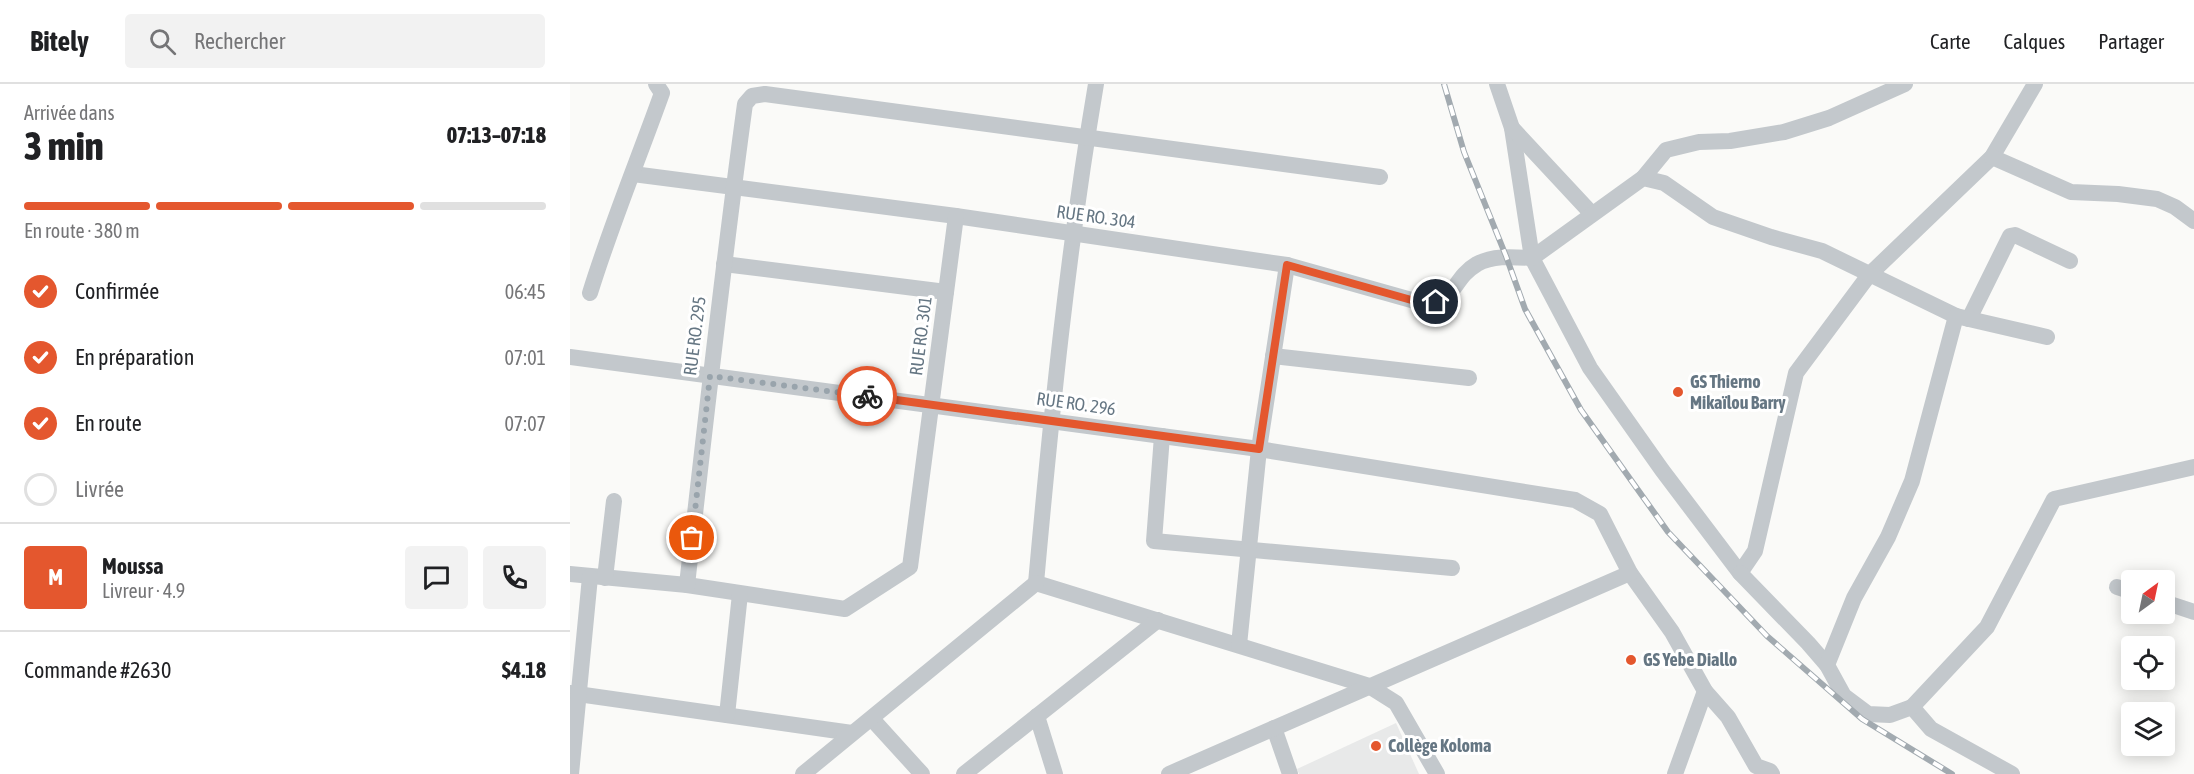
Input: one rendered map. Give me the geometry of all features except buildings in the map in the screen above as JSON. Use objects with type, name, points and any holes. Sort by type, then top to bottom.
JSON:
[{"type":"street","points":[[590,293],[610,227],[633,174],[662,93],[656,84]]},
{"type":"street","points":[[803,774],[1036,583],[1050,421],[1096,84]]},
{"type":"street","points":[[1497,84],[1512,128],[1532,258],[1590,368],[1662,470],[1740,573],[1827,665],[1844,696],[1868,714],[1890,716],[1912,707],[1987,627],[2054,499],[2194,467]]},
{"type":"street","points":[[1532,258],[1643,178],[1666,150],[1699,142],[1730,141],[1784,132],[1829,118],[1905,84]]},
{"type":"street","points":[[1740,573],[1755,551],[1796,373],[1869,275],[1992,157],[2035,84]]},
{"type":"street","name":"RUE RO. 295","points":[[687,585],[734,188],[746,104],[752,96],[765,94],[1087,137]]},
{"type":"street","points":[[1512,128],[1592,214]]},
{"type":"street","points":[[1087,137],[1380,177]]},
{"type":"street","points":[[1992,157],[2072,192],[2157,199],[2175,207],[2194,221]]},
{"type":"street","name":"RUE RO. 304","points":[[633,174],[956,216],[1287,265],[1422,303],[1436,302],[1447,297],[1466,273],[1478,263],[1506,256],[1532,258]]},
{"type":"street","points":[[1643,178],[1664,183],[1713,218],[1822,251],[1962,318],[2047,337]]},
{"type":"street","name":"RUE RO. 301","points":[[740,594],[845,609],[910,567],[956,216]]},
{"type":"street","points":[[1827,665],[1854,598],[1888,537],[1912,481],[1962,318],[2010,236],[2015,235],[2070,261]]},
{"type":"street","points":[[724,264],[946,292]]},
{"type":"street","points":[[1239,645],[1259,449],[1287,265]]},
{"type":"street","points":[[1273,356],[1469,378]]},
{"type":"street","name":"RUE RO. 296","points":[[570,357],[1259,449],[1575,500],[1600,514],[1630,573]]},
{"type":"street","points":[[1162,436],[1154,541],[1452,568]]},
{"type":"street","points":[[572,774],[575,694],[614,501]]},
{"type":"street","points":[[1169,774],[1630,573],[1672,632],[1705,691],[1728,717],[1756,766],[1772,774]]},
{"type":"street","points":[[570,574],[687,585],[740,594],[727,715]]},
{"type":"street","points":[[1036,583],[1369,686],[1396,703],[1437,774]]},
{"type":"street","points":[[2175,606],[2194,612]]},
{"type":"street","points":[[964,774],[1158,620]]},
{"type":"street","points":[[1675,774],[1705,691]]},
{"type":"street","points":[[575,694],[852,733]]},
{"type":"street","points":[[1912,707],[1931,729],[2012,774]]},
{"type":"street","points":[[1037,716],[1055,774]]},
{"type":"street","points":[[872,718],[922,774]]},
{"type":"street","points":[[1274,728],[1290,774]]},
{"type":"shaded area","name":"Collège Koloma","points":[[1396,723],[1419,774],[1299,774],[1297,769]]},
{"type":"railway","points":[[1444,84],[1464,152],[1525,309],[1581,410],[1668,532],[1767,636],[1862,719],[1952,774]]},
{"type":"way so far","points":[[692,538],[710,376],[867,396]]},
{"type":"place","name":"GS Thierno Mikaïlou Barry","points":[[1678,392]]},
{"type":"place","name":"GS Yebe Diallo","points":[[1631,660]]},
{"type":"place","name":"Collège Koloma","points":[[1376,746]]},
{"type":"route","points":[[867,396],[1259,449],[1287,265],[1422,303],[1436,302]]}]
